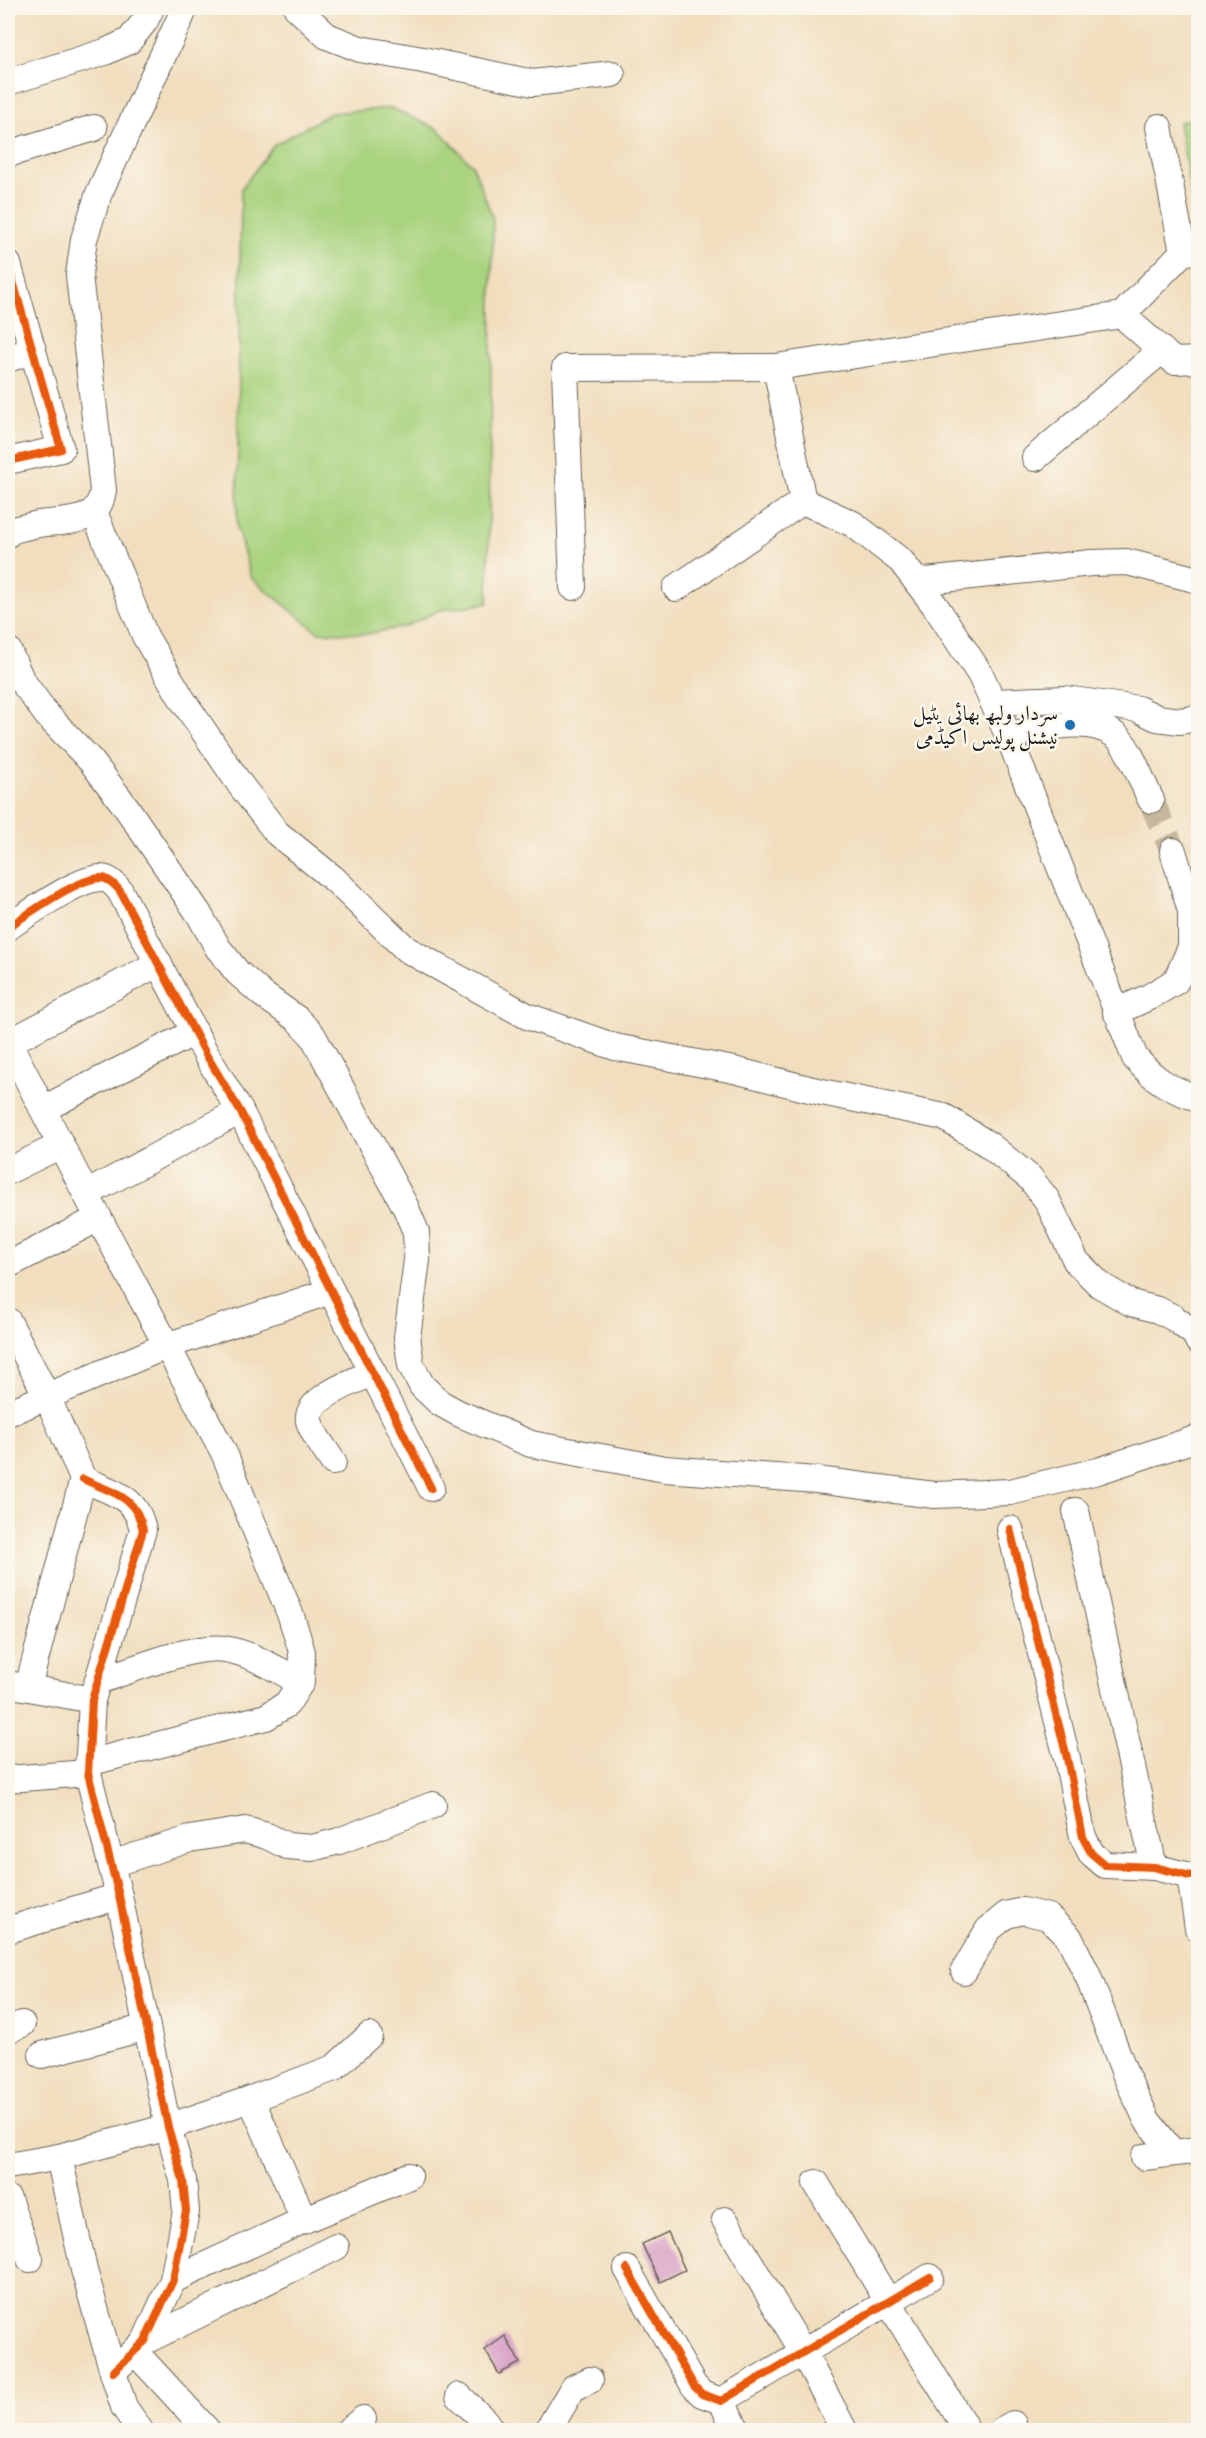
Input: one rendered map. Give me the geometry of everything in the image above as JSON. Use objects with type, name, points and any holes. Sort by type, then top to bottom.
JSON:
[{"type":"street","points":[[8,82],[105,52],[129,41],[152,8]]},
{"type":"street","points":[[9,532],[37,524],[76,521],[94,512],[102,503],[103,490],[79,275],[84,239],[99,193],[185,8]]},
{"type":"street","points":[[297,8],[327,36],[360,49],[533,83],[612,74]]},
{"type":"street","points":[[573,586],[565,368],[776,367],[1122,315],[1191,251],[1160,127]]},
{"type":"street","points":[[8,154],[94,128]]},
{"type":"street","points":[[8,264],[13,296],[33,350],[61,449],[8,461]]},
{"type":"street","points":[[1122,315],[1174,361],[1198,360]]},
{"type":"street","points":[[8,359],[33,350]]},
{"type":"street","points":[[1035,458],[1162,350]]},
{"type":"street","points":[[776,367],[803,501]]},
{"type":"street","points":[[803,501],[853,524],[901,561],[936,607],[980,674],[1008,735],[1135,1058],[1154,1079],[1182,1094],[1198,1098]]},
{"type":"street","points":[[676,588],[803,501]]},
{"type":"street","points":[[94,512],[145,636],[182,699],[241,786],[277,833],[334,879],[406,949],[527,1016],[615,1047],[734,1070],[817,1091],[944,1117],[988,1146],[1030,1178],[1047,1200],[1076,1261],[1100,1285],[1131,1303],[1158,1310],[1174,1318],[1195,1334],[1198,1341]]},
{"type":"street","points":[[917,582],[1091,563],[1127,562],[1198,580]]},
{"type":"street","points":[[8,650],[22,681],[47,715],[91,760],[126,807],[199,914],[218,948],[238,973],[262,994],[297,1018],[313,1036],[405,1206],[416,1232],[417,1260],[407,1337],[411,1365],[422,1386],[440,1403],[531,1444],[665,1470],[817,1480],[934,1495],[1010,1492],[1098,1471],[1198,1438]]},
{"type":"street","points":[[993,702],[1065,699],[1138,709],[1157,718],[1180,722],[1198,718]]},
{"type":"street","points":[[1008,735],[1077,725],[1098,726],[1117,736],[1125,747],[1151,800]]},
{"type":"street","points":[[1116,1012],[1149,998],[1176,981],[1191,947],[1191,911],[1173,851]]},
{"type":"street","points":[[8,927],[77,885],[101,878],[111,881],[120,891],[240,1111],[431,1488]]},
{"type":"street","points":[[8,1779],[88,1768],[266,1717],[287,1704],[301,1682],[302,1652],[291,1616],[224,1453],[43,1109],[17,1082],[8,1042],[159,963]]},
{"type":"street","points":[[43,1109],[195,1032]]},
{"type":"street","points":[[86,1194],[240,1111]]},
{"type":"street","points":[[8,1172],[61,1145]]},
{"type":"street","points":[[8,1265],[99,1218]]},
{"type":"street","points":[[8,1413],[166,1346],[331,1292]]},
{"type":"street","points":[[8,1321],[47,1396],[83,1479],[18,1685],[95,1690],[192,1652],[222,1648],[246,1654],[301,1682]]},
{"type":"street","points":[[333,1462],[312,1428],[309,1409],[316,1401],[373,1372]]},
{"type":"street","points":[[83,1479],[127,1500],[139,1513],[143,1530],[95,1690],[88,1768],[168,2127],[183,2180],[186,2211],[173,2280],[140,2346]]},
{"type":"street","points":[[1076,1511],[1154,1867]]},
{"type":"street","points":[[1010,1529],[1067,1758],[1083,1837],[1091,1853],[1105,1865],[1154,1867],[1194,1875],[1198,1928]]},
{"type":"street","points":[[111,1864],[190,1839],[245,1830],[267,1836],[287,1846],[312,1848],[339,1841],[433,1805]]},
{"type":"street","points":[[8,1930],[118,1896]]},
{"type":"street","points":[[964,1971],[988,1930],[1006,1915],[1023,1911],[1048,1917],[1069,1937],[1088,1976],[1147,2120],[1173,2153]]},
{"type":"street","points":[[42,2055],[147,2027]]},
{"type":"street","points":[[8,2166],[59,2157],[168,2127],[251,2099],[334,2068],[369,2036]]},
{"type":"street","points":[[251,2099],[304,2220]]},
{"type":"street","points":[[1144,2157],[1198,2150]]},
{"type":"street","points":[[59,2157],[84,2270],[113,2372],[124,2407],[140,2430]]},
{"type":"street","points":[[173,2280],[304,2220],[409,2176]]},
{"type":"street","points":[[816,2182],[967,2430]]},
{"type":"street","points":[[8,2199],[30,2259]]},
{"type":"street","points":[[725,2220],[802,2352],[844,2430]]},
{"type":"street","points":[[113,2372],[140,2346],[336,2247]]},
{"type":"street","points":[[627,2269],[694,2386],[702,2394],[720,2401],[737,2430]]},
{"type":"street","points":[[720,2401],[930,2277]]},
{"type":"street","points":[[140,2346],[207,2430]]},
{"type":"street","points":[[548,2430],[573,2388],[590,2380]]},
{"type":"street","points":[[459,2396],[491,2430]]},
{"type":"green space","points":[[391,108],[438,129],[473,166],[493,219],[488,603],[440,610],[407,626],[368,634],[318,632],[251,578],[237,528],[241,189],[274,145],[331,113]]},
{"type":"green space","points":[[1198,118],[1198,218],[1195,218],[1179,122]]},
{"type":"building","points":[[668,2232],[685,2270],[660,2282],[642,2244]]},
{"type":"building","points":[[505,2336],[520,2363],[499,2374],[485,2350]]},
{"type":"tunnel","points":[[1151,800],[1173,851]]},
{"type":"cycle path","points":[[8,264],[61,449],[8,461]]},
{"type":"cycle path","points":[[8,927],[67,890],[91,880],[107,879],[120,891],[207,1056],[240,1111],[431,1488]]},
{"type":"cycle path","points":[[83,1479],[129,1502],[140,1518],[143,1530],[92,1700],[88,1773],[119,1896],[168,2127],[183,2180],[186,2211],[173,2280],[145,2341],[113,2372]]},
{"type":"cycle path","points":[[1010,1529],[1067,1758],[1083,1837],[1091,1853],[1105,1865],[1154,1867],[1190,1876],[1198,1875]]},
{"type":"cycle path","points":[[627,2269],[694,2386],[702,2394],[721,2401],[930,2277]]},
{"type":"place","name":"سردار ولبھ بھائی پٹیل نیشنل پولیس اکیڈمی","points":[[1070,725]]}]
